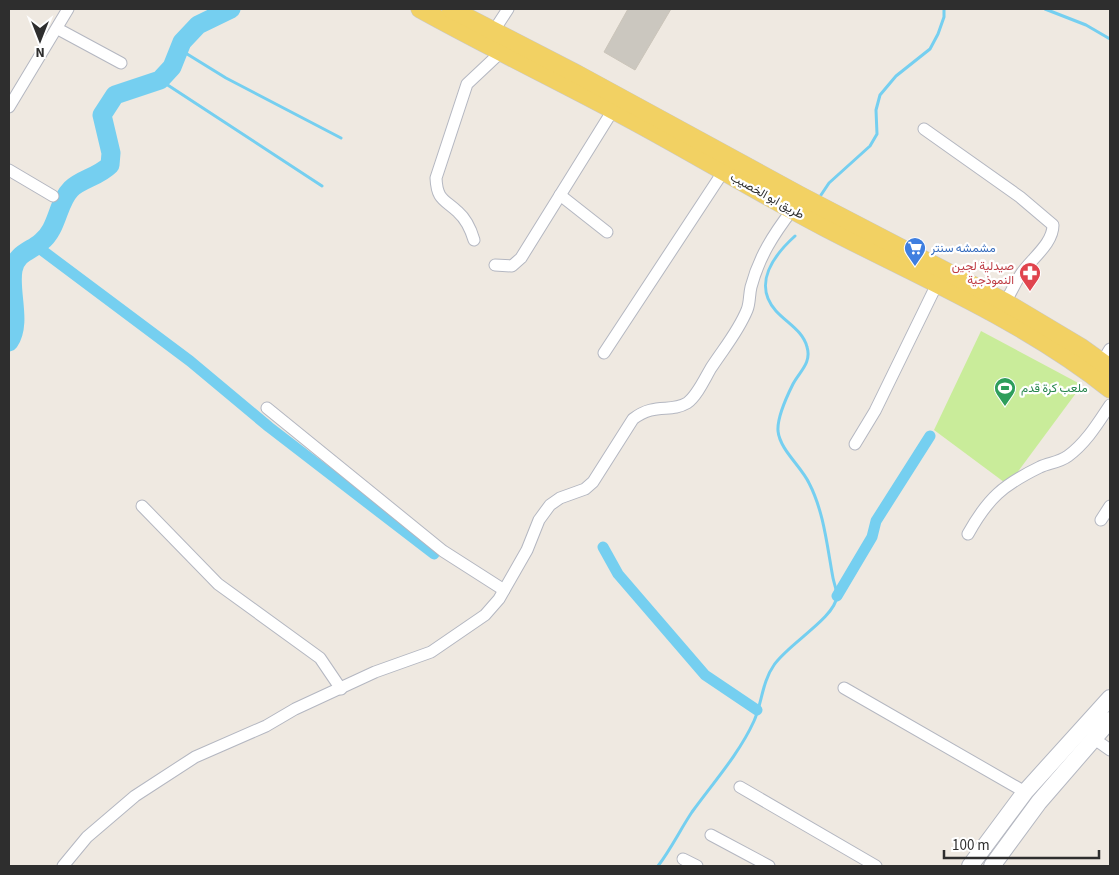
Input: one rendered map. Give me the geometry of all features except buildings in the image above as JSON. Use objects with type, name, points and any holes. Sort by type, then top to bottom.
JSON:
[{"type":"main road","name":"طريق ابو الخصيب","points":[[420,9],[500,53],[613,110],[792,210],[937,284],[1107,360]]},
{"type":"main road","name":"طريق ابو الخصيب","points":[[451,9],[1005,302],[1110,389]]},
{"type":"main road","points":[[970,866],[1024,792],[1110,698]]},
{"type":"main road","points":[[992,866],[1039,802],[1110,720]]},
{"type":"street","points":[[9,107],[58,29],[68,9]]},
{"type":"street","points":[[493,32],[508,9]]},
{"type":"street","points":[[58,29],[121,63]]},
{"type":"street","points":[[474,240],[459,213],[444,202],[436,192],[436,178],[467,84],[500,53]]},
{"type":"street","points":[[495,264],[512,266],[521,258],[613,110]]},
{"type":"street","points":[[924,129],[1020,197],[1053,225],[1053,230],[1046,244],[1022,273],[1005,302]]},
{"type":"street","points":[[9,170],[53,196]]},
{"type":"street","points":[[604,353],[724,172]]},
{"type":"street","points":[[560,195],[607,232]]},
{"type":"street","points":[[62,866],[87,837],[135,796],[195,757],[266,726],[295,709],[375,672],[431,652],[485,615],[500,600],[527,550],[539,520],[550,505],[560,498],[585,489],[593,482],[633,419],[642,412],[653,408],[672,407],[687,402],[699,387],[717,358],[732,340],[748,308],[751,288],[766,246],[792,210]]},
{"type":"street","points":[[855,444],[875,411],[916,323],[937,284]]},
{"type":"street","points":[[968,534],[982,510],[994,496],[1025,474],[1068,456],[1088,436],[1110,405]]},
{"type":"street","points":[[267,408],[443,551],[504,590]]},
{"type":"street","points":[[142,506],[218,584],[320,658],[341,689]]},
{"type":"street","points":[[1101,520],[1110,506]]},
{"type":"street","points":[[844,688],[1024,792]]},
{"type":"street","points":[[1094,738],[1110,750]]},
{"type":"street","points":[[740,787],[876,866]]},
{"type":"street","points":[[712,835],[769,866]]},
{"type":"street","points":[[682,859],[697,866]]},
{"type":"green space","name":"ملعب كرة قدم","points":[[981,331],[1082,385],[1008,485],[934,430]]},
{"type":"waterway","points":[[9,342],[15,326],[12,279],[15,264],[24,253],[47,237],[63,201],[71,189],[110,165],[111,153],[102,115],[115,95],[160,80],[172,67],[182,42],[198,25],[231,9]]},
{"type":"waterway","points":[[819,198],[829,183],[870,146],[877,134],[876,110],[880,95],[896,76],[930,49],[944,17],[944,9]]},
{"type":"waterway","points":[[1045,9],[1086,25],[1110,39]]},
{"type":"waterway","points":[[179,49],[226,78],[341,138]]},
{"type":"waterway","points":[[160,80],[322,186]]},
{"type":"waterway","points":[[658,866],[692,812],[733,757],[748,733],[757,714],[767,678],[774,665],[789,648],[820,622],[834,604],[837,596],[824,529],[814,494],[809,483],[783,445],[778,431],[783,407],[793,384],[806,363],[808,353],[802,336],[776,311],[769,301],[766,291],[766,280],[773,261],[795,236]]},
{"type":"waterway","points":[[35,245],[190,361],[269,427],[434,554]]},
{"type":"waterway","points":[[837,596],[872,537],[876,521],[930,436]]},
{"type":"waterway","points":[[603,547],[618,574],[705,675],[757,710]]},
{"type":"place","name":"مشمشه سنتر","points":[[915,267]]},
{"type":"place","name":"صيدلية لجين النموذجية","points":[[1030,292]]},
{"type":"place","name":"ملعب كرة قدم","points":[[1005,407]]}]
